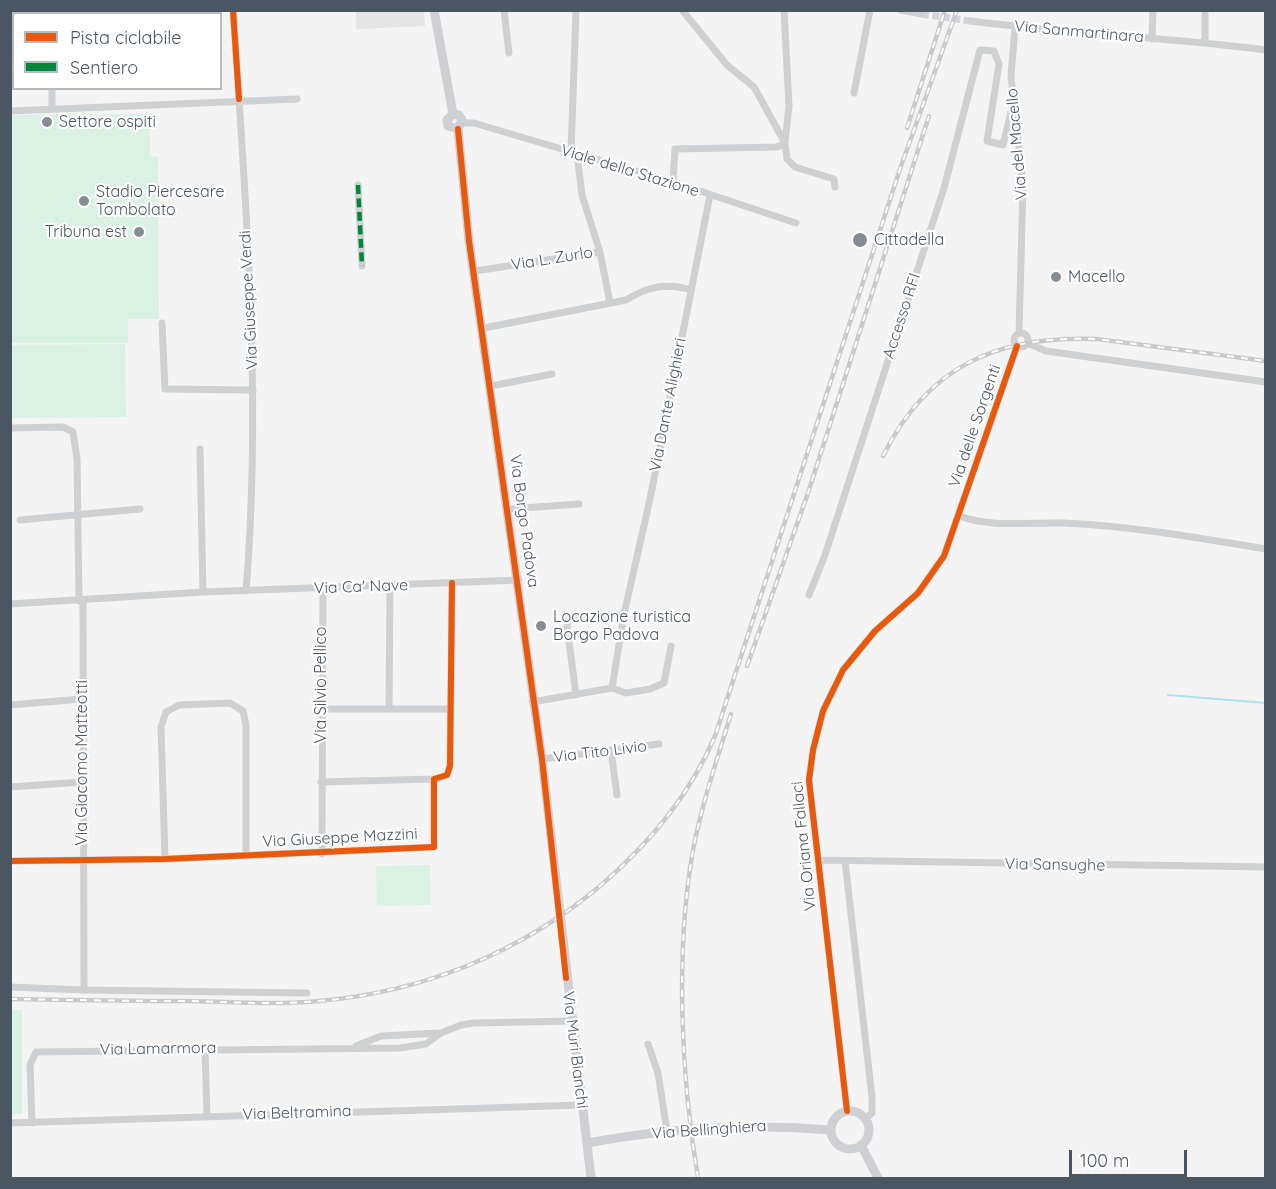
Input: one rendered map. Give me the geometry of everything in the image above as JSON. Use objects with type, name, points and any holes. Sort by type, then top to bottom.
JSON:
[{"type":"street","name":"Via Giuseppe Verdi","points":[[233,10],[253,390],[254,477],[246,591]]},
{"type":"street","points":[[504,10],[509,53]]},
{"type":"street","name":"Via L. Zurlo","points":[[475,271],[600,252],[582,195],[575,156],[576,10]]},
{"type":"street","points":[[682,10],[727,65],[754,87],[785,143]]},
{"type":"street","points":[[784,10],[789,106],[785,143],[787,159],[795,167],[834,179],[835,187]]},
{"type":"street","points":[[854,93],[870,10]]},
{"type":"street","points":[[900,10],[922,14]]},
{"type":"street","name":"Via Sanmartinara","points":[[1152,39],[1153,10]]},
{"type":"street","points":[[1205,10],[1205,42]]},
{"type":"street","name":"Via Borgo Padova","points":[[435,12],[453,114],[447,120],[448,126],[460,126],[475,271],[519,580],[532,702],[542,759],[561,922]]},
{"type":"street","name":"Via Sanmartinara","points":[[971,21],[1015,27],[1205,42],[1266,50]]},
{"type":"street","name":"Via del Macello","points":[[1015,27],[1011,76],[1023,186],[1019,333],[1014,339],[1017,346]]},
{"type":"street","name":"Accesso RFI","points":[[809,595],[825,555],[944,188],[977,55],[984,49],[994,51],[999,64],[987,141],[1003,144],[1014,100]]},
{"type":"street","points":[[52,90],[52,109]]},
{"type":"street","points":[[10,111],[238,99],[297,99]]},
{"type":"street","points":[[453,114],[461,117],[460,126]]},
{"type":"street","name":"Viale della Stazione","points":[[460,126],[474,123],[575,156],[673,182],[796,223]]},
{"type":"street","points":[[673,182],[675,149],[777,147],[785,143]]},
{"type":"street","points":[[358,185],[362,266]]},
{"type":"street","name":"Via Dante Alighieri","points":[[612,688],[624,614],[650,499],[710,195]]},
{"type":"street","points":[[600,252],[610,303]]},
{"type":"street","points":[[484,328],[626,300],[643,289],[666,285],[691,290]]},
{"type":"street","points":[[162,323],[165,389],[253,390]]},
{"type":"street","points":[[1019,333],[1026,335],[1027,343]]},
{"type":"street","points":[[1017,346],[1024,346],[1027,343]]},
{"type":"street","points":[[1027,343],[1046,351],[1266,382]]},
{"type":"street","name":"Via delle Sorgenti","points":[[959,516],[1017,346]]},
{"type":"street","points":[[491,386],[552,374]]},
{"type":"street","name":"Via Giacomo Matteotti","points":[[10,428],[63,427],[73,432],[76,447],[81,601],[84,990]]},
{"type":"street","points":[[200,449],[203,592]]},
{"type":"street","points":[[509,509],[579,504]]},
{"type":"street","points":[[20,520],[140,509]]},
{"type":"street","points":[[959,516],[1017,523],[1064,523],[1266,549]]},
{"type":"street","name":"Via Oriana Fallaci","points":[[847,1111],[809,780],[813,750],[823,711],[843,670],[861,646],[931,576],[944,556],[959,516]]},
{"type":"street","name":"Via Ca' Nave","points":[[10,604],[203,592],[519,580]]},
{"type":"street","points":[[321,782],[434,779],[447,775],[450,766],[452,583]]},
{"type":"street","points":[[388,708],[390,585]]},
{"type":"street","name":"Via Silvio Pellico","points":[[322,588],[322,854]]},
{"type":"street","points":[[576,695],[567,626],[569,616],[624,614]]},
{"type":"street","points":[[532,702],[612,688],[626,693],[651,689],[664,683],[671,646]]},
{"type":"street","points":[[10,705],[82,699]]},
{"type":"street","points":[[165,859],[161,727],[166,712],[179,705],[230,703],[243,711],[246,725],[246,856]]},
{"type":"street","points":[[321,709],[450,709]]},
{"type":"street","name":"Via Tito Livio","points":[[542,759],[659,744]]},
{"type":"street","points":[[611,750],[616,795]]},
{"type":"street","name":"Via Giuseppe Mazzini","points":[[10,861],[322,854],[434,847],[434,779]]},
{"type":"street","points":[[10,787],[82,782]]},
{"type":"street","name":"Via Sansughe","points":[[818,860],[1266,867]]},
{"type":"street","points":[[845,861],[872,1097],[872,1113],[865,1119]]},
{"type":"street","name":"Via Muri Bianchi","points":[[561,922],[591,1179]]},
{"type":"street","points":[[10,987],[308,993]]},
{"type":"street","name":"Via Lamarmora","points":[[354,1046],[387,1035],[441,1033],[461,1025],[474,1023],[572,1021]]},
{"type":"street","name":"Via Lamarmora","points":[[32,1123],[30,1065],[36,1052],[354,1046],[417,1047],[434,1040],[441,1033]]},
{"type":"street","points":[[648,1044],[658,1073],[667,1131]]},
{"type":"street","points":[[205,1049],[207,1117]]},
{"type":"street","name":"Via Beltramina","points":[[10,1123],[583,1105]]},
{"type":"street","points":[[847,1111],[860,1114],[865,1119],[869,1133],[861,1145],[849,1149],[842,1147],[833,1138],[831,1130],[836,1118],[847,1111]]},
{"type":"street","name":"Via Bellinghiera","points":[[587,1143],[667,1131],[769,1125],[831,1130]]},
{"type":"street","points":[[861,1145],[879,1179]]},
{"type":"shaded area","points":[[356,11],[424,11],[425,26],[356,29]]},
{"type":"green space","name":"Stadio Piercesare Tombolato","points":[[150,114],[150,156],[158,157],[159,319],[128,319],[128,343],[11,343],[11,115]]},
{"type":"green space","points":[[125,344],[126,417],[11,418],[11,345]]},
{"type":"green space","points":[[430,865],[431,905],[377,906],[376,866]]},
{"type":"green space","points":[[11,1010],[22,1010],[22,1114],[11,1114]]},
{"type":"waterway","points":[[1168,695],[1266,703]]},
{"type":"tunnel","points":[[922,14],[971,21]]},
{"type":"railway","points":[[907,128],[945,10]]},
{"type":"railway","points":[[10,999],[286,1003],[319,1001],[396,989],[469,965],[537,931],[600,886],[635,854],[680,799],[705,758],[715,736],[900,169],[957,10]]},
{"type":"railway","points":[[747,666],[808,493],[929,116]]},
{"type":"railway","points":[[883,456],[901,425],[922,399],[945,378],[970,362],[998,350],[1062,339],[1097,339],[1266,361]]},
{"type":"railway","points":[[698,1178],[684,1057],[682,1014],[684,930],[693,850],[710,782],[731,714]]},
{"type":"marked path","points":[[358,185],[362,266]]},
{"type":"cycle path","points":[[233,10],[239,99]]},
{"type":"cycle path","points":[[458,129],[469,241],[542,759],[566,978]]},
{"type":"cycle path","points":[[847,1111],[809,780],[813,750],[823,711],[843,670],[875,631],[918,593],[944,556],[1017,346]]},
{"type":"cycle path","points":[[10,861],[165,859],[434,847],[434,779],[447,775],[450,766],[452,583]]},
{"type":"place","name":"Settore ospiti","points":[[47,122]]},
{"type":"place","name":"Stadio Piercesare Tombolato","points":[[84,201]]},
{"type":"place","name":"Tribuna est","points":[[139,232]]},
{"type":"place","name":"Cittadella","points":[[860,240]]},
{"type":"place","name":"Macello","points":[[1056,277]]},
{"type":"place","name":"Locazione turistica Borgo Padova","points":[[541,626]]}]
